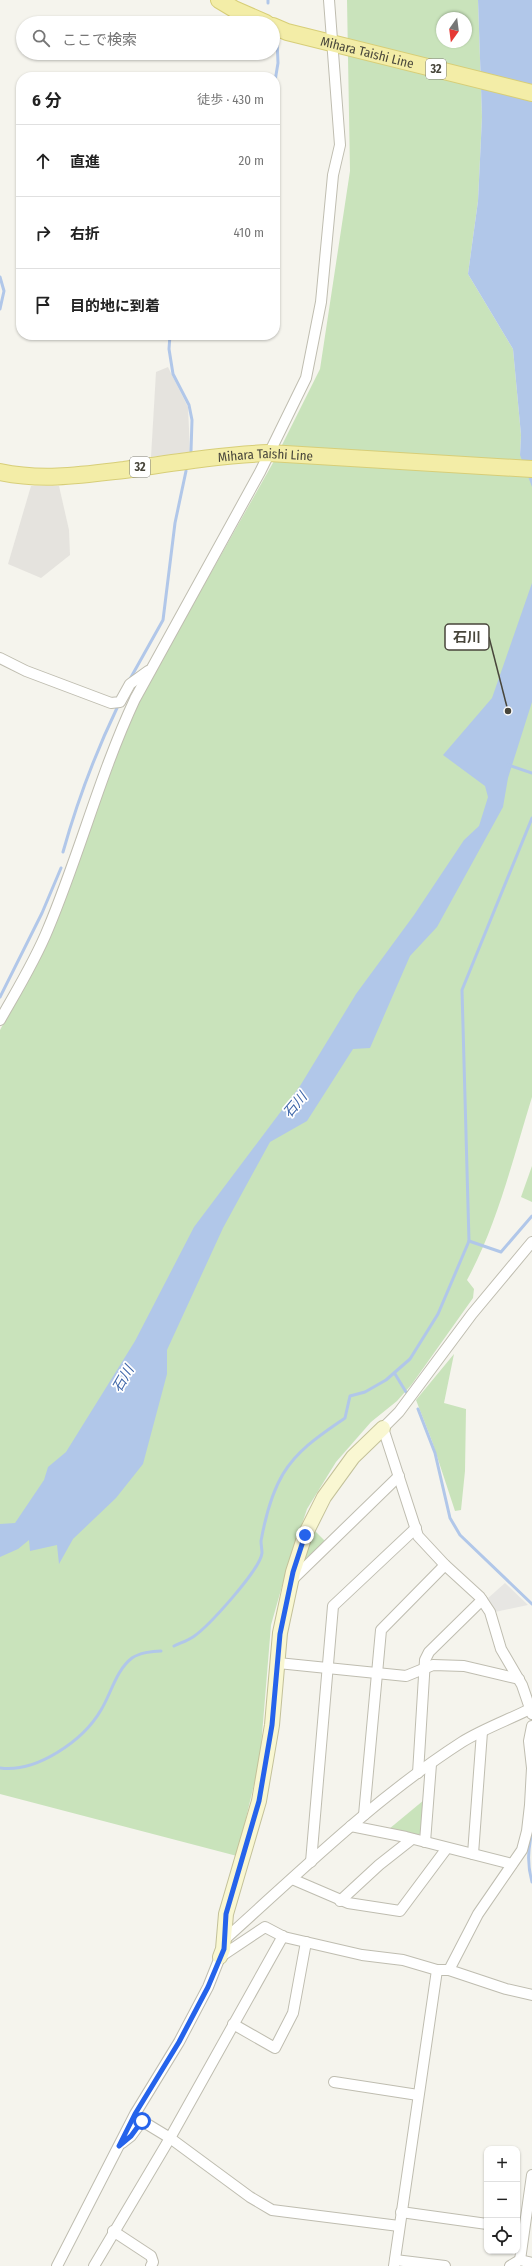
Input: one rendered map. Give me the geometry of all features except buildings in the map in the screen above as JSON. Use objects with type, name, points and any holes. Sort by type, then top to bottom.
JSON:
[{"type":"main road","points":[[219,0],[250,16]]},
{"type":"main road","name":"Mihara Taishi Line","points":[[280,29],[532,93]]},
{"type":"main road","name":"Mihara Taishi Line","points":[[0,472],[22,476],[56,478],[228,456],[275,453],[532,468]]},
{"type":"street","points":[[0,1020],[48,931],[74,864],[120,731],[151,668],[275,453],[306,378],[321,302],[333,175],[340,145],[336,43],[329,0]]},
{"type":"street","points":[[0,658],[26,671],[111,703],[118,703],[130,684],[151,668]]},
{"type":"street","points":[[57,2266],[137,2111],[179,2042],[208,1987],[220,1957],[224,1940],[226,1914],[259,1801],[272,1725],[280,1634],[291,1581],[305,1535],[324,1497],[353,1457],[399,1412],[472,1314],[532,1242]]},
{"type":"street","points":[[224,1940],[364,1815],[418,1773],[464,1742],[482,1732],[531,1711],[519,1679],[502,1650],[490,1612],[482,1600],[445,1565],[418,1536],[383,1428]]},
{"type":"street","points":[[291,1581],[398,1476]]},
{"type":"street","points":[[311,1862],[333,1606],[416,1528]]},
{"type":"street","points":[[364,1815],[381,1630],[445,1565]]},
{"type":"street","points":[[418,1773],[425,1668],[429,1652],[482,1600]]},
{"type":"street","points":[[278,1663],[406,1676],[433,1665],[464,1666],[519,1679]]},
{"type":"street","points":[[449,1970],[478,1914],[522,1850],[527,1832],[532,1768],[529,1741],[532,1726]]},
{"type":"street","points":[[473,1854],[482,1732]]},
{"type":"street","points":[[425,1842],[431,1764]]},
{"type":"street","points":[[352,1826],[412,1838],[512,1864]]},
{"type":"street","points":[[340,1901],[379,1865],[412,1838]]},
{"type":"street","points":[[292,1879],[340,1901],[400,1911],[447,1848]]},
{"type":"street","points":[[220,1957],[265,1927],[283,1936],[306,1942],[362,1955],[403,1960],[437,1970],[449,1970],[532,1996]]},
{"type":"street","points":[[94,2266],[113,2231],[170,2138],[283,1936]]},
{"type":"street","points":[[233,2024],[275,2048],[294,2013],[306,1942]]},
{"type":"street","points":[[437,1970],[401,2212],[395,2263],[445,2266]]},
{"type":"street","points":[[334,2082],[418,2095]]},
{"type":"street","points":[[119,2146],[131,2136],[142,2121],[170,2138],[222,2178],[272,2210],[399,2226]]},
{"type":"street","points":[[520,2260],[521,2228],[532,2175]]},
{"type":"street","points":[[401,2212],[484,2224]]},
{"type":"street","points":[[113,2231],[151,2256],[153,2262],[151,2266]]},
{"type":"street","points":[[510,2266],[520,2260],[532,2263]]},
{"type":"shaded area","points":[[168,367],[188,407],[190,452],[151,457],[156,372]]},
{"type":"shaded area","points":[[31,486],[59,486],[69,530],[70,555],[41,578],[8,564]]},
{"type":"shaded area","points":[[505,1583],[528,1605],[495,1612],[487,1599]]},
{"type":"green space","points":[[347,0],[478,0],[482,117],[478,201],[468,274],[513,349],[521,435],[520,455],[532,456],[532,1097],[488,1236],[467,1280],[474,1289],[473,1298],[412,1384],[397,1401],[371,1422],[336,1462],[307,1509],[286,1572],[271,1625],[260,1759],[237,1856],[0,1794],[0,1030],[53,930],[134,709],[274,461],[320,369],[350,171]]},
{"type":"green space","points":[[532,1166],[532,1202],[521,1197]]},
{"type":"green space","points":[[454,1354],[444,1403],[466,1409],[465,1471],[461,1510],[455,1511],[432,1441],[416,1400]]},
{"type":"green space","points":[[312,1528],[326,1542],[306,1560],[303,1557]]},
{"type":"green space","points":[[424,1800],[421,1833],[418,1835],[389,1829]]},
{"type":"water","points":[[478,0],[532,0],[532,487],[520,455],[521,435],[513,349],[468,274],[478,201],[482,117]]},
{"type":"water","points":[[532,583],[532,702],[508,778],[503,807],[437,927],[410,956],[370,1048],[353,1049],[307,1121],[270,1142],[223,1228],[167,1350],[167,1374],[143,1464],[116,1498],[73,1539],[59,1564],[57,1545],[30,1551],[29,1540],[18,1549],[0,1557],[0,1524],[15,1523],[44,1480],[48,1467],[66,1452],[135,1341],[194,1227],[300,1086],[356,994],[414,915],[464,840],[479,826],[488,797],[485,786],[443,755],[492,698]]},
{"type":"waterway","points":[[276,72],[278,60]]},
{"type":"waterway","points":[[0,277],[4,291],[0,309]]},
{"type":"waterway","points":[[170,340],[169,349],[173,374],[189,405],[192,420],[191,451]]},
{"type":"waterway","points":[[130,679],[163,620],[175,523],[186,471]]},
{"type":"waterway","points":[[63,852],[87,778],[117,708]]},
{"type":"waterway","points":[[508,765],[532,773]]},
{"type":"waterway","points":[[174,1646],[191,1638],[210,1622],[232,1598],[259,1561],[262,1553],[261,1541],[272,1498],[283,1474],[289,1465],[311,1443],[345,1418],[350,1396],[365,1392],[386,1380],[410,1359],[438,1314],[469,1241],[462,990],[532,818]]},
{"type":"waterway","points":[[0,997],[42,913],[61,868]]},
{"type":"waterway","points":[[469,1241],[501,1252],[532,1216]]},
{"type":"waterway","points":[[395,1374],[406,1392]]},
{"type":"waterway","points":[[418,1409],[435,1453],[450,1518],[460,1535],[532,1604]]},
{"type":"waterway","points":[[0,1768],[14,1768],[43,1760],[71,1743],[93,1722],[105,1704],[126,1663],[138,1655],[161,1651]]},
{"type":"waterway","points":[[532,1831],[529,1857],[529,1869],[532,1882]]},
{"type":"place","name":"石川","points":[[508,711]]},
{"type":"route","points":[[142,2121],[131,2136],[119,2146],[135,2114],[179,2042],[208,1987],[224,1949],[226,1914],[259,1801],[272,1725],[280,1634],[286,1599],[305,1535]]}]
